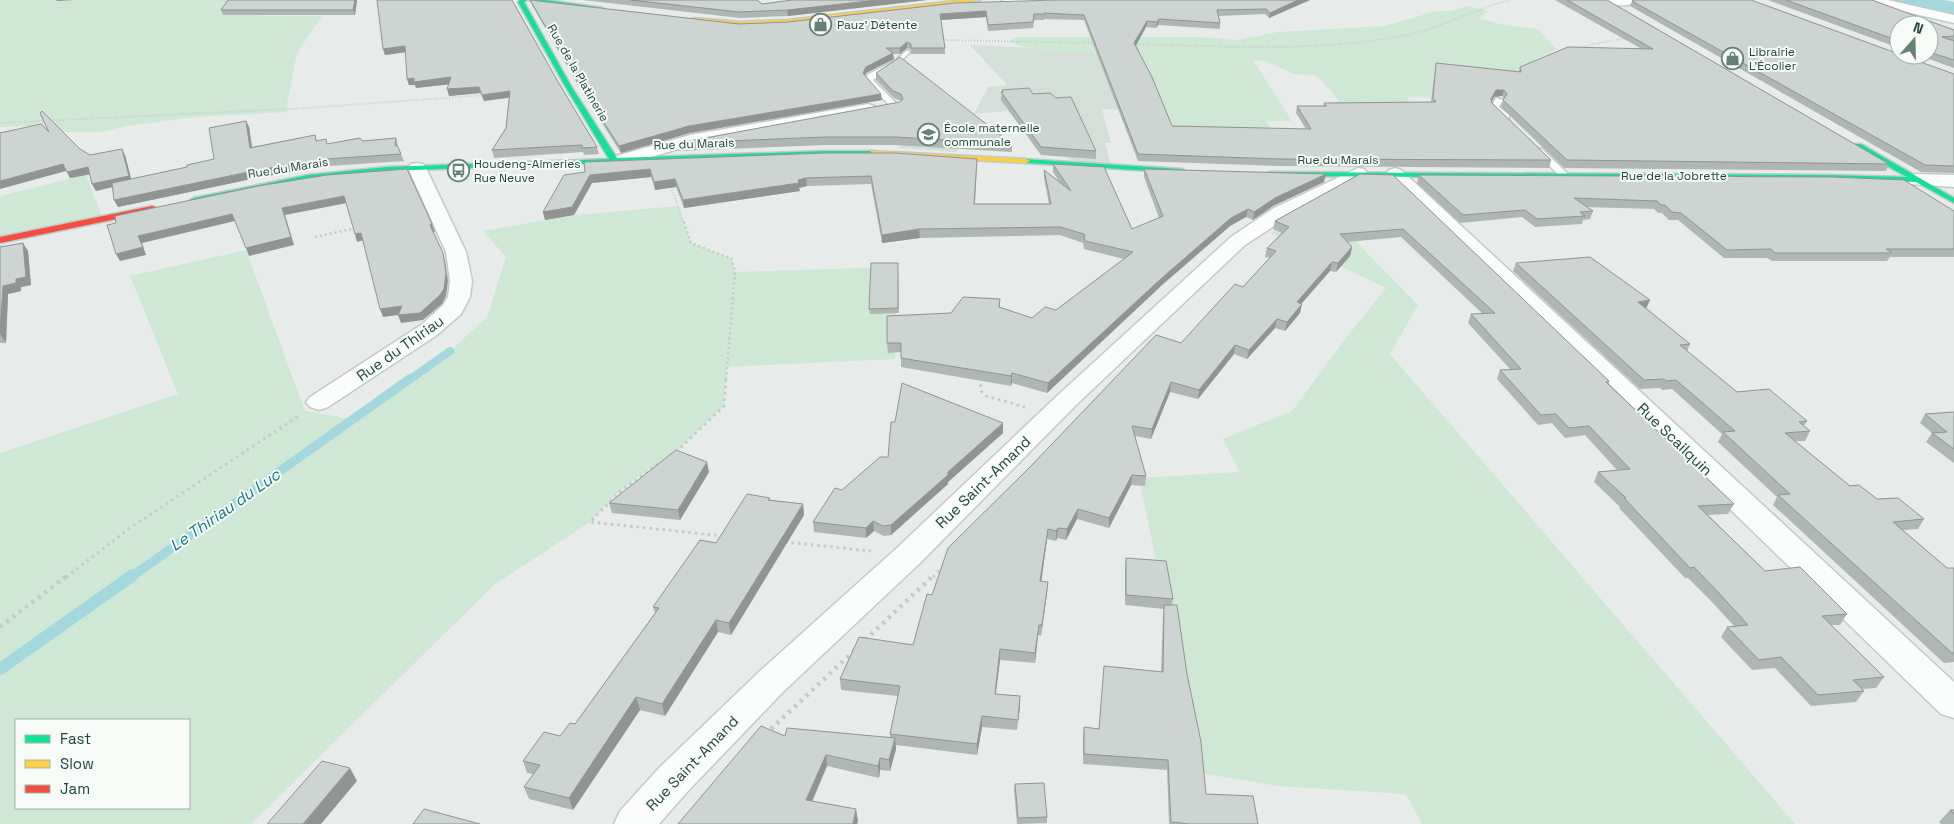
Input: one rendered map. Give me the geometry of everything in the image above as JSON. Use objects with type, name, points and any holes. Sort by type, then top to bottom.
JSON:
[{"type":"street","name":"Rue de la Platinerie","points":[[524,0],[521,2],[568,86],[615,162]]},
{"type":"street","points":[[537,0],[610,9]]},
{"type":"street","points":[[686,19],[740,24],[774,23],[937,4],[1056,0]]},
{"type":"street","points":[[1606,0],[1634,0]]},
{"type":"street","points":[[1606,0],[1623,10]]},
{"type":"street","points":[[1871,0],[1954,19]]},
{"type":"street","points":[[615,162],[690,140],[894,105]]},
{"type":"street","points":[[1850,141],[1954,201]]},
{"type":"street","name":"Rue du Marais","points":[[178,203],[308,177],[417,168],[875,152],[1190,172]]},
{"type":"street","name":"Rue du Thiriau","points":[[319,402],[429,330],[452,309],[459,297],[461,282],[456,252],[417,168]]},
{"type":"street","name":"Rue du Marais","points":[[1258,173],[1395,174]]},
{"type":"street","name":"Rue Saint-Amand","points":[[634,824],[674,779],[772,681],[909,555],[1053,415],[1238,240],[1262,223],[1294,205],[1358,173]]},
{"type":"street","name":"Rue de la Jobrette","points":[[1395,174],[1835,177],[1954,181]]},
{"type":"street","name":"Rue Scailquin","points":[[1395,174],[1954,704]]},
{"type":"street","points":[[0,240],[160,207]]},
{"type":"lane","points":[[894,105],[869,80],[870,77],[898,61],[907,52]]},
{"type":"lane","points":[[1499,100],[1495,107],[1516,127]]},
{"type":"lane","points":[[1536,147],[1564,175]]},
{"type":"path","points":[[1129,44],[1290,47],[1369,41],[1432,29],[1487,6],[1510,0]]},
{"type":"path","points":[[1569,49],[1628,37]]},
{"type":"path","points":[[936,40],[1099,43]]},
{"type":"path","points":[[0,123],[306,108],[490,94]]},
{"type":"path","points":[[662,159],[691,243],[732,258],[735,272],[724,406],[670,457]]},
{"type":"path","points":[[316,237],[362,227]]},
{"type":"path","points":[[980,375],[981,391],[986,396],[1053,415]]},
{"type":"path","points":[[0,626],[130,528],[319,402]]},
{"type":"path","points":[[663,462],[640,475],[615,495],[590,522],[725,536]]},
{"type":"path","points":[[783,542],[909,555]]},
{"type":"shaded area","points":[[970,45],[1133,53],[1161,112],[1102,109],[1111,143],[1105,143],[1112,168],[1068,159],[1027,109],[974,114],[988,87],[1007,85]]},
{"type":"shaded area","name":"École maternelle communale","points":[[923,110],[974,114],[956,152],[899,148]]},
{"type":"green space","points":[[0,0],[266,0],[269,8],[262,16],[322,16],[297,53],[287,104],[288,112],[195,117],[127,126],[100,132],[56,132],[29,126],[0,127]]},
{"type":"green space","points":[[1467,6],[1488,11],[1480,18],[1499,24],[1538,29],[1556,49],[1441,107],[1429,97],[1406,97],[1412,104],[1342,105],[1325,84],[1314,75],[1293,74],[1265,61],[1253,60],[1292,121],[1266,121],[1274,133],[1168,133],[1133,53],[1049,51],[1018,45],[1010,41],[1017,37],[1199,37],[1237,40],[1278,32],[1385,26],[1436,11],[1451,11]]},
{"type":"green space","points":[[86,175],[103,219],[0,240],[0,196]]},
{"type":"green space","points":[[1324,205],[1366,252],[1418,305],[1390,354],[1795,824],[1422,824],[1406,794],[1278,786],[1200,773],[1139,478],[1240,472],[1223,439],[1292,411],[1386,288],[1271,233],[1291,217]]},
{"type":"green space","points":[[678,206],[691,243],[732,259],[735,272],[897,267],[895,359],[727,367],[724,406],[670,457],[640,475],[615,495],[590,522],[494,585],[251,824],[0,824],[0,453],[178,394],[130,276],[246,250],[305,411],[352,419],[349,422],[450,351],[487,317],[506,257],[483,231],[577,215]]},
{"type":"water","points":[[1881,0],[1944,0],[1954,2],[1954,16]]},
{"type":"building","points":[[228,0],[355,0],[353,10],[221,10]]},
{"type":"building","points":[[377,0],[512,0],[597,147],[582,148],[582,145],[492,150],[506,128],[510,91],[482,95],[479,87],[447,89],[451,77],[414,82],[414,78],[407,79],[405,46],[383,49]]},
{"type":"building","points":[[530,0],[739,24],[788,22],[955,3],[1057,0],[1298,0],[1270,13],[1266,9],[1217,10],[1220,23],[1159,19],[1157,22],[1147,21],[1134,43],[1152,77],[1172,126],[1311,129],[1297,106],[1327,106],[1324,103],[1436,102],[1433,98],[1436,63],[1521,72],[1520,67],[1568,47],[1653,49],[1567,0],[1607,0],[1889,164],[1567,160],[1503,100],[1507,94],[1504,90],[1496,90],[1491,99],[1492,103],[1551,160],[1279,159],[1138,154],[1084,15],[1034,14],[1033,22],[988,25],[986,11],[940,14],[945,48],[911,48],[911,44],[907,42],[900,48],[886,48],[893,53],[866,67],[863,73],[881,94],[689,126],[619,146],[576,79]]},
{"type":"building","points":[[631,0],[757,0],[762,4],[792,0],[878,0],[787,10],[739,12]]},
{"type":"building","points":[[1751,0],[1889,50],[1889,65],[1929,65],[1954,74],[1954,166],[1925,165],[1632,1]]},
{"type":"building","points":[[1786,0],[1872,0],[1913,15],[1889,15],[1889,37]]},
{"type":"building","points":[[1939,25],[1954,30],[1954,36],[1942,37],[1954,41],[1954,60],[1939,55]]},
{"type":"building","points":[[900,57],[1012,144],[895,137],[825,137],[678,143],[900,102],[903,99],[901,94],[893,91],[876,73]]},
{"type":"building","points":[[1029,88],[1033,94],[1050,93],[1056,98],[1071,97],[1096,151],[1041,147],[1001,92],[1003,92],[1002,90]]},
{"type":"building","points":[[42,111],[80,149],[90,155],[122,149],[129,176],[92,184],[88,167],[67,172],[63,164],[0,181],[0,133],[41,124],[49,132],[40,113]]},
{"type":"building","points":[[246,121],[250,148],[315,135],[316,141],[326,139],[327,144],[360,138],[363,141],[396,138],[395,146],[397,145],[401,154],[326,159],[258,170],[114,200],[112,183],[187,167],[187,165],[214,159],[209,128]]},
{"type":"building","points":[[825,153],[895,153],[977,159],[974,204],[1051,204],[1044,170],[1071,191],[1053,164],[1104,167],[1132,229],[1163,216],[1144,169],[1326,174],[1275,198],[1254,212],[1248,209],[1231,218],[1163,277],[1048,383],[1012,373],[1011,376],[901,358],[901,343],[887,343],[887,316],[951,313],[963,297],[1000,299],[999,307],[1032,318],[1045,307],[1056,310],[1133,252],[1085,241],[1084,234],[1060,227],[919,229],[882,235],[871,176],[806,178],[798,180],[799,183],[683,200],[675,179],[654,182],[650,169],[590,175],[572,207],[543,212],[564,175],[585,172],[584,162]]},
{"type":"building","points":[[407,169],[443,253],[446,273],[444,289],[420,313],[398,315],[402,306],[380,309],[361,233],[355,234],[344,196],[282,208],[291,237],[246,248],[232,214],[138,236],[143,247],[116,254],[107,225],[116,223],[115,216],[258,186],[327,175]]},
{"type":"building","points":[[1360,174],[1393,175],[1609,381],[1606,382],[1734,504],[1698,506],[1765,571],[1800,567],[1847,614],[1822,616],[1884,677],[1853,680],[1864,691],[1818,695],[1781,657],[1759,660],[1727,627],[1748,625],[1694,567],[1690,568],[1624,498],[1626,498],[1598,472],[1630,469],[1589,426],[1569,428],[1556,414],[1541,415],[1500,370],[1521,369],[1471,314],[1495,313],[1403,229],[1340,234],[1352,247],[1338,263],[1332,262],[1297,302],[1302,304],[1287,322],[1277,319],[1249,350],[1235,345],[1199,390],[1171,382],[1152,429],[1132,426],[1146,476],[1132,475],[1109,518],[1078,509],[1067,529],[1058,528],[1056,531],[1048,529],[1040,581],[1048,582],[1042,625],[1039,625],[1035,653],[1000,649],[995,694],[1020,696],[1018,720],[982,716],[977,744],[890,734],[900,686],[840,679],[859,637],[913,645],[927,594],[932,595],[948,548],[1030,467],[1156,335],[1181,343],[1235,284],[1243,287],[1276,251],[1267,248],[1289,227],[1275,221]]},
{"type":"building","points":[[1419,175],[1832,177],[1904,180],[1954,211],[1954,249],[1886,249],[1892,253],[1775,253],[1771,249],[1727,250],[1681,213],[1672,212],[1665,205],[1661,205],[1657,201],[1574,198],[1593,211],[1580,212],[1585,216],[1537,219],[1525,210],[1463,215]]},
{"type":"building","points":[[23,243],[26,277],[16,279],[16,283],[3,286],[0,334],[0,247]]},
{"type":"building","points":[[1590,257],[1650,300],[1638,302],[1690,344],[1680,345],[1737,392],[1769,389],[1807,421],[1799,422],[1810,431],[1785,433],[1850,486],[1859,485],[1877,499],[1898,498],[1924,519],[1893,522],[1947,568],[1954,568],[1954,653],[1778,495],[1790,494],[1723,432],[1735,431],[1676,380],[1644,380],[1516,263]]},
{"type":"building","points":[[871,263],[898,263],[898,308],[869,309]]},
{"type":"building","points":[[902,383],[1003,423],[891,525],[883,526],[873,521],[866,528],[813,522],[835,488],[842,490],[880,457],[888,457],[891,422],[895,422]]},
{"type":"building","points":[[1954,412],[1954,449],[1932,433],[1947,432],[1925,414]]},
{"type":"building","points":[[676,450],[707,462],[678,510],[609,503]]},
{"type":"building","points":[[747,494],[770,498],[768,500],[803,504],[729,623],[716,620],[662,704],[636,697],[569,798],[524,787],[540,765],[523,761],[544,732],[560,736],[570,723],[575,724],[659,608],[653,607],[700,540],[716,543]]},
{"type":"building","points":[[1126,558],[1166,561],[1173,599],[1126,595]]},
{"type":"building","points":[[1164,605],[1177,605],[1187,674],[1201,742],[1206,794],[1253,796],[1258,824],[1190,824],[1171,822],[1168,760],[1084,754],[1084,727],[1099,729],[1104,666],[1163,672]]},
{"type":"building","points":[[761,726],[785,736],[787,728],[895,738],[889,760],[880,758],[878,766],[826,755],[806,800],[856,809],[853,824],[678,824]]},
{"type":"building","points":[[322,761],[350,768],[303,824],[267,824]]},
{"type":"building","points":[[1044,783],[1047,817],[1018,818],[1015,784]]},
{"type":"building","points":[[424,809],[480,824],[413,824]]},
{"type":"waterway","name":"Le Thiriau du Luc","points":[[409,380],[450,351]]},
{"type":"waterway","name":"Le Thiriau du Luc","points":[[131,577],[411,378]]},
{"type":"waterway","name":"Le Thiriau du Luc","points":[[0,669],[133,575]]},
{"type":"traffic: fast","points":[[524,0],[521,2],[568,86],[615,162]]},
{"type":"traffic: fast","points":[[532,0],[600,8]]},
{"type":"traffic: fast","points":[[1858,146],[1954,201]]},
{"type":"traffic: fast","points":[[194,200],[308,177],[387,169],[826,153],[874,153]]},
{"type":"traffic: fast","points":[[1026,161],[1182,171]]},
{"type":"traffic: fast","points":[[1270,174],[1828,177],[1916,180]]},
{"type":"traffic: slow","points":[[694,20],[740,24],[788,22],[977,0]]},
{"type":"traffic: slow","points":[[874,153],[1026,161]]},
{"type":"traffic: jam","points":[[0,240],[152,209]]},
{"type":"place","name":"Pauz' Détente","points":[[821,25]]},
{"type":"place","name":"Librairie L'Écolier","points":[[1733,59]]},
{"type":"place","name":"École maternelle communale","points":[[928,135]]},
{"type":"place","name":"Houdeng-Aimeries Rue Neuve","points":[[458,171]]}]
